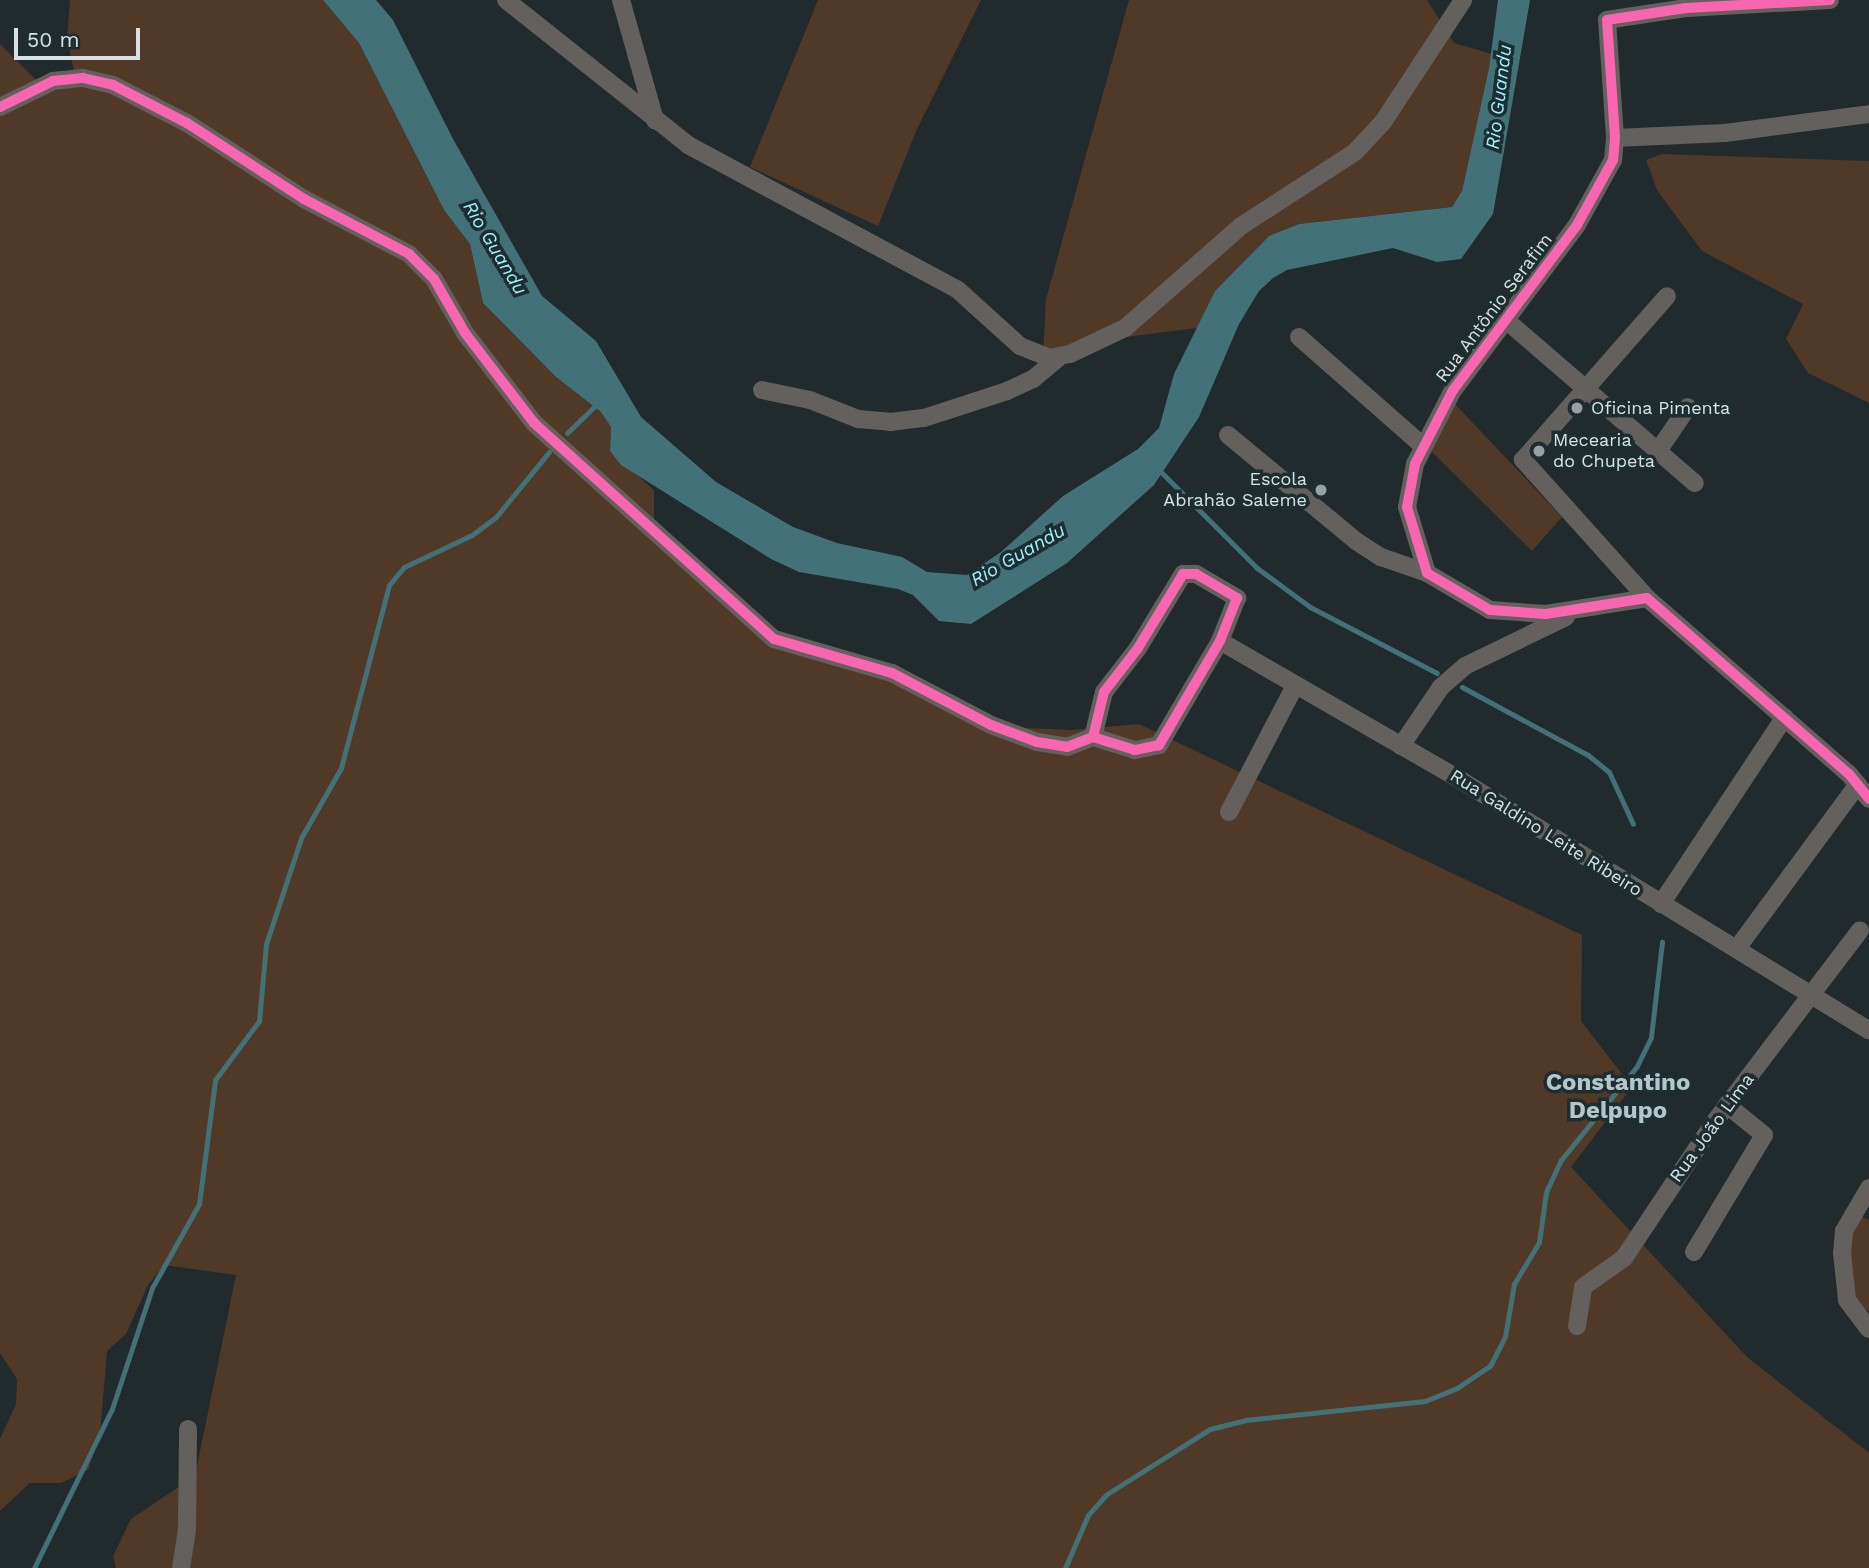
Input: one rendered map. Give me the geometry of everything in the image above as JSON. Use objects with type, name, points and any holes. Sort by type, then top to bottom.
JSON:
[{"type":"street","points":[[506,0],[655,120],[718,163],[958,290],[1032,354],[1058,358]]},
{"type":"street","points":[[621,0],[655,120]]},
{"type":"street","points":[[762,390],[810,400],[858,419],[890,422],[924,418],[1007,391],[1033,379],[1058,358],[1104,339],[1140,317],[1241,226],[1355,152],[1383,122],[1463,0]]},
{"type":"street","name":"Rua Antônio Serafim","points":[[1427,573],[1407,508],[1423,446],[1453,390],[1577,225],[1612,160],[1615,138],[1606,22],[1616,17],[1830,0]]},
{"type":"street","points":[[0,107],[64,78],[113,85],[187,123],[304,199],[409,254],[434,279],[465,333],[534,423],[759,628],[796,648],[905,678],[991,725],[1053,746],[1075,746],[1093,737],[1135,750],[1158,745],[1220,641],[1237,599],[1196,575],[1185,573],[1138,648],[1104,692],[1093,737]]},
{"type":"street","points":[[1615,138],[1725,133],[1869,114]]},
{"type":"street","points":[[1667,296],[1523,460],[1647,598],[1785,717],[1858,784],[1869,799]]},
{"type":"street","points":[[1507,321],[1695,482]]},
{"type":"street","points":[[1299,337],[1423,446]]},
{"type":"street","points":[[1658,451],[1688,407]]},
{"type":"street","points":[[1228,435],[1356,541],[1381,556],[1427,573],[1490,610],[1546,614],[1647,598]]},
{"type":"street","points":[[1401,746],[1441,687],[1465,666],[1581,610]]},
{"type":"street","name":"Rua Galdino Leite Ribeiro","points":[[1220,641],[1295,687],[1401,746],[1661,904],[1738,947],[1869,1030]]},
{"type":"street","points":[[1229,812],[1295,687]]},
{"type":"street","points":[[1661,904],[1785,717]]},
{"type":"street","points":[[1738,947],[1858,784]]},
{"type":"street","name":"Rua João Lima","points":[[1577,1326],[1583,1287],[1624,1258],[1727,1105],[1860,930]]},
{"type":"street","points":[[1694,1252],[1764,1135],[1727,1105]]},
{"type":"street","points":[[1869,1188],[1844,1231],[1842,1253],[1847,1300],[1869,1329]]},
{"type":"street","points":[[181,1568],[187,1529],[188,1429]]},
{"type":"shaded area","points":[[70,0],[323,0],[359,43],[444,210],[470,244],[483,303],[556,377],[601,412],[611,427],[610,451],[654,490],[654,533],[776,642],[874,669],[974,714],[1025,728],[1072,730],[1139,724],[1582,935],[1581,1021],[1632,1087],[1571,1167],[1747,1357],[1869,1453],[1869,1568],[116,1568],[113,1556],[131,1519],[195,1476],[236,1275],[164,1265],[148,1285],[126,1334],[107,1351],[100,1434],[88,1470],[61,1483],[30,1483],[0,1511],[0,1439],[16,1404],[17,1379],[0,1353],[0,44],[37,81],[59,71],[74,71],[67,38]]},
{"type":"shaded area","points":[[818,0],[981,0],[917,129],[878,226],[750,167]]},
{"type":"shaded area","points":[[1129,0],[1427,0],[1454,43],[1492,54],[1462,191],[1452,207],[1299,224],[1269,236],[1215,291],[1197,328],[1118,338],[1042,373],[1046,299]]},
{"type":"shaded area","points":[[1662,154],[1869,161],[1869,403],[1808,373],[1786,339],[1803,304],[1702,251],[1657,190],[1646,160]]},
{"type":"shaded area","points":[[1454,403],[1562,517],[1532,551],[1429,449]]},
{"type":"shaded area","points":[[1845,1210],[1869,1220],[1869,1312],[1849,1297]]},
{"type":"water","name":"Rio Guandu","points":[[323,0],[376,0],[393,20],[453,139],[542,296],[596,341],[641,417],[716,482],[793,527],[837,543],[902,557],[927,572],[967,575],[1001,552],[1063,496],[1138,449],[1159,428],[1174,374],[1215,291],[1269,236],[1299,224],[1452,207],[1462,191],[1489,68],[1498,0],[1530,0],[1493,214],[1461,259],[1437,262],[1393,248],[1287,270],[1273,278],[1259,291],[1239,324],[1199,417],[1154,485],[1067,563],[971,624],[939,621],[913,595],[898,589],[799,572],[771,559],[621,465],[610,451],[611,427],[601,412],[556,377],[483,303],[470,244],[444,210],[359,43]]},
{"type":"waterway","points":[[567,433],[597,404]]},
{"type":"waterway","points":[[34,1568],[112,1409],[152,1288],[199,1204],[215,1080],[259,1021],[266,944],[301,838],[341,768],[389,585],[404,567],[472,535],[496,517],[549,452]]},
{"type":"waterway","points":[[1159,470],[1257,568],[1310,607],[1437,673]]},
{"type":"waterway","points":[[1462,687],[1588,755],[1609,772],[1633,824]]},
{"type":"waterway","points":[[1065,1568],[1088,1515],[1107,1494],[1210,1429],[1245,1420],[1425,1401],[1457,1388],[1490,1366],[1505,1337],[1514,1284],[1539,1242],[1546,1192],[1561,1160],[1637,1066],[1651,1037],[1662,942]]},
{"type":"cycle path","points":[[1830,0],[1686,8],[1607,20],[1615,138],[1613,160],[1577,225],[1453,390],[1415,464],[1407,507],[1427,573],[1490,610],[1546,614],[1647,598],[1849,774],[1869,799]]},
{"type":"cycle path","points":[[0,107],[53,81],[83,78],[113,85],[187,123],[304,199],[409,254],[434,279],[465,333],[534,423],[774,639],[892,673],[991,725],[1037,742],[1067,747],[1093,737],[1104,692],[1138,648],[1183,574],[1196,574],[1237,598],[1220,641],[1159,745],[1135,750],[1093,737]]},
{"type":"place","name":"Oficina Pimenta","points":[[1577,408]]},
{"type":"place","name":"Mecearia do Chupeta","points":[[1539,451]]},
{"type":"place","name":"Escola Abrahão Saleme","points":[[1321,490]]},
{"type":"district","name":"Constantino Delpupo","points":[[1618,1097]]}]
